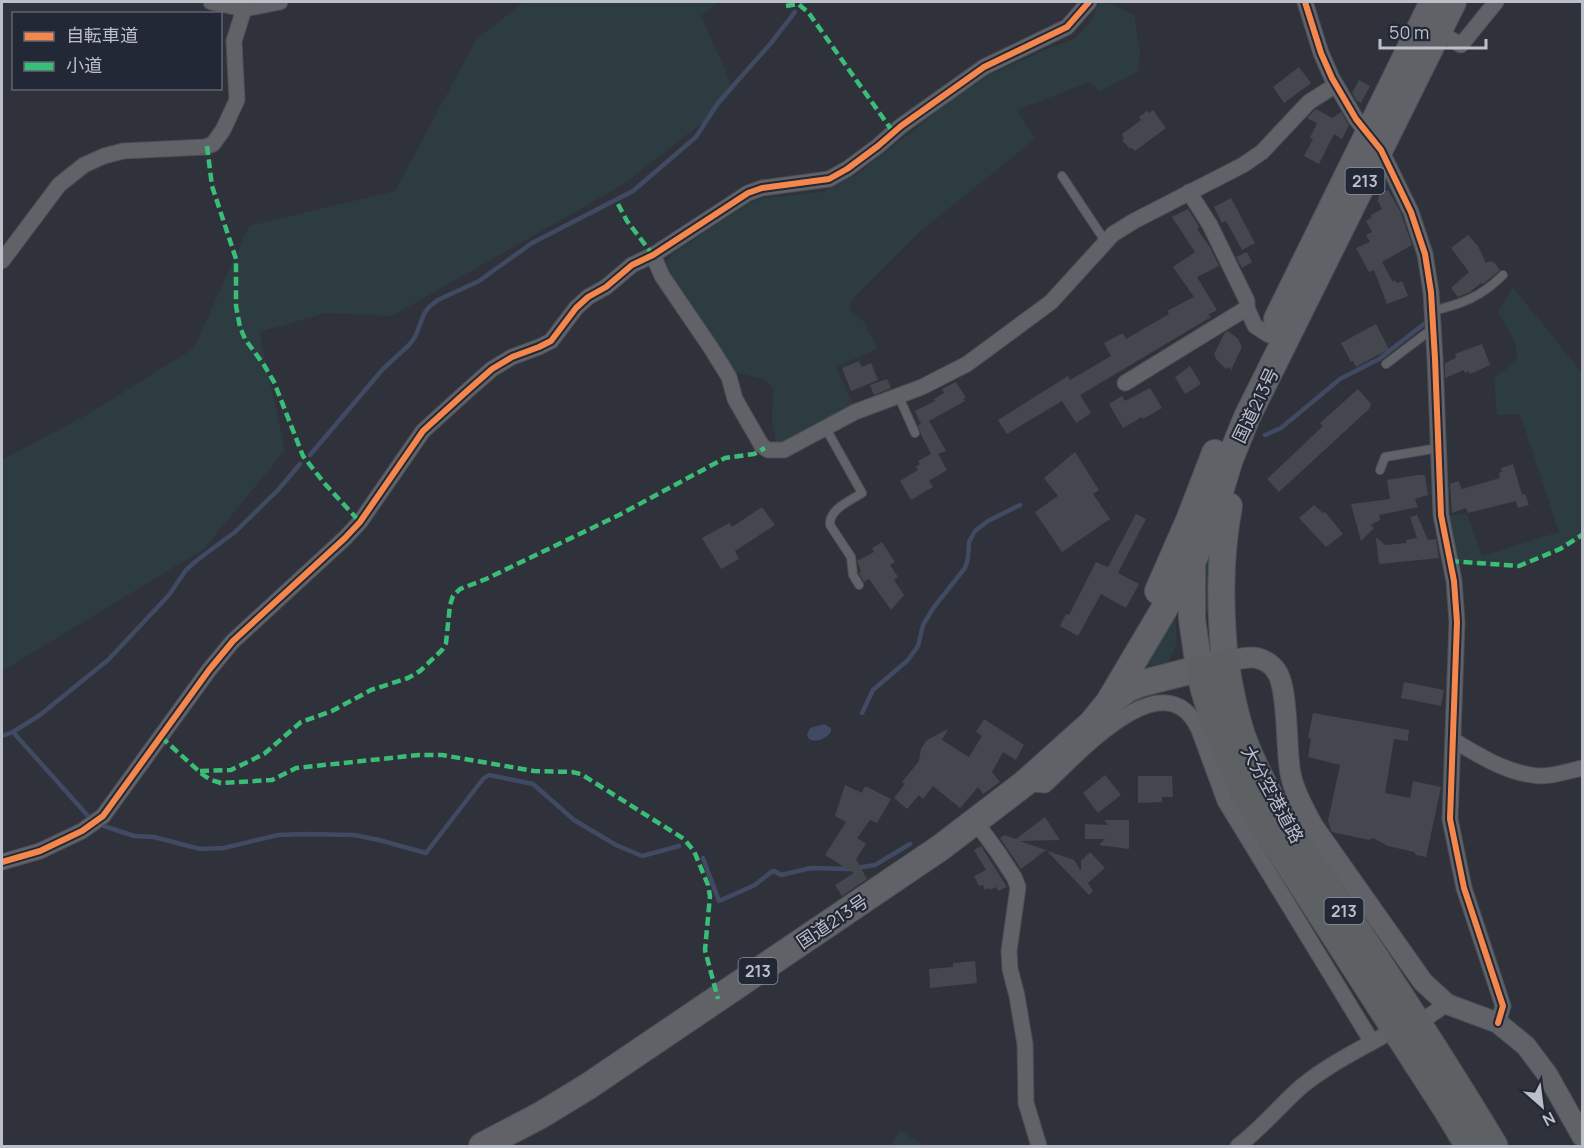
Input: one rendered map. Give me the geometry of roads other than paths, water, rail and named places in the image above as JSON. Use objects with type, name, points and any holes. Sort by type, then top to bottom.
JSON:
[{"type":"highway","name":"国道213号","points":[[482,1146],[531,1121],[587,1087],[940,848],[1025,783],[1091,724],[1109,702],[1127,673],[1192,561],[1210,524],[1238,438],[1276,361],[1374,142],[1433,2]]},
{"type":"highway","name":"国道213号","points":[[1025,783],[1094,700],[1157,595],[1230,416],[1269,335],[1374,142],[1454,2]]},
{"type":"highway","name":"大分空港道路","points":[[1276,361],[1242,450],[1223,535],[1220,580],[1221,622],[1207,702],[1224,752],[1251,804],[1448,1111],[1468,1146]]},
{"type":"highway","name":"大分空港道路","points":[[1208,474],[1195,528],[1191,619],[1212,665],[1229,692],[1243,738],[1270,795],[1427,1037],[1494,1146]]},
{"type":"highway","points":[[1076,724],[1099,705],[1116,679],[1127,673],[1212,665]]},
{"type":"highway","points":[[1109,702],[1127,689],[1139,684],[1212,665]]},
{"type":"street","points":[[211,2],[244,9],[280,2]]},
{"type":"street","points":[[2,862],[40,851],[82,831],[103,816],[232,641],[345,538],[360,522],[423,431],[492,369],[512,357],[551,341],[576,308],[588,297],[606,287],[632,265],[653,255],[748,193],[762,188],[829,179],[847,169],[901,126],[984,67],[1067,27],[1089,2]]},
{"type":"street","points":[[1305,2],[1321,53],[1336,85],[1356,119],[1374,142],[1411,212],[1425,254],[1432,311],[1441,515],[1454,581],[1458,622],[1450,819],[1464,888],[1503,1006],[1498,1023]]},
{"type":"street","points":[[1438,32],[1461,45],[1496,2]]},
{"type":"street","points":[[2,261],[59,185],[84,165],[123,151],[205,147],[213,144],[223,130],[237,100],[234,41],[244,9]]},
{"type":"street","points":[[653,255],[662,276],[729,377],[735,399],[762,446],[768,450],[784,450],[855,411],[922,387],[955,372],[1028,320],[1065,288],[1107,239],[1134,221],[1243,165],[1257,155],[1309,102],[1336,85]]},
{"type":"street","points":[[1189,192],[1210,225],[1247,301],[1247,308],[1255,326],[1269,335]]},
{"type":"street","points":[[1125,383],[1247,308]]},
{"type":"street","points":[[1212,665],[1257,658],[1271,665],[1278,674],[1283,690],[1290,774],[1313,826],[1423,981],[1447,1004],[1498,1023],[1526,1046],[1547,1074],[1582,1136]]},
{"type":"street","points":[[1025,783],[1045,784],[1116,723],[1143,706],[1154,702],[1176,705],[1186,710],[1194,719],[1225,801],[1379,1038],[1331,1064],[1238,1146]]},
{"type":"street","points":[[1453,740],[1488,761],[1518,772],[1542,776],[1582,768]]},
{"type":"street","points":[[975,821],[997,851],[1018,887],[1010,940],[1010,969],[1025,1044],[1026,1103],[1039,1146]]},
{"type":"street","points":[[1429,1016],[1447,1004]]},
{"type":"lane","points":[[1062,176],[1103,238],[1107,239]]},
{"type":"lane","points":[[1432,311],[1464,302],[1482,293],[1503,274]]},
{"type":"lane","points":[[1386,364],[1433,328]]},
{"type":"lane","points":[[898,395],[915,433]]},
{"type":"lane","points":[[825,427],[862,493],[832,513],[830,519],[830,525],[851,557],[853,575],[859,585]]},
{"type":"lane","points":[[1380,470],[1385,457],[1438,448]]},
{"type":"water","points":[[824,724],[831,728],[829,734],[818,740],[809,739],[807,735],[810,728]]},
{"type":"waterway","points":[[310,455],[383,369],[409,345],[429,307],[438,300],[479,281],[532,243],[633,191],[696,137],[718,103],[795,12]]},
{"type":"waterway","points":[[1265,435],[1281,428],[1340,379],[1379,359],[1428,321]]},
{"type":"waterway","points":[[2,736],[13,732],[40,715],[108,660],[169,595],[186,570],[235,532],[278,490],[300,464]]},
{"type":"waterway","points":[[862,713],[873,690],[908,660],[918,646],[923,625],[934,607],[965,568],[969,542],[975,531],[988,521],[1020,505]]},
{"type":"waterway","points":[[13,732],[88,816]]},
{"type":"waterway","points":[[104,826],[134,836],[154,837],[200,849],[224,848],[278,835],[304,834],[354,835],[426,853],[483,779],[489,775],[533,784],[574,820],[616,845],[642,856],[679,846]]},
{"type":"waterway","points":[[703,858],[719,901],[755,885],[774,871],[781,875],[811,868],[849,869],[875,865],[910,844]]}]
